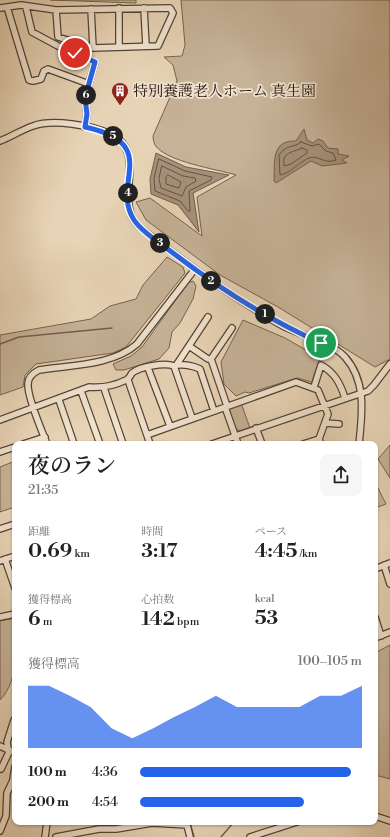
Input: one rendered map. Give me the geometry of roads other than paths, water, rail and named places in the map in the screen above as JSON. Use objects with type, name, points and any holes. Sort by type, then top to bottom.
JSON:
[{"type":"street","points":[[7,7],[29,80],[32,81],[41,79],[44,71],[48,69],[89,84]]},
{"type":"street","points":[[26,7],[32,32],[58,46],[95,62],[85,98],[87,114],[85,127]]},
{"type":"street","points":[[0,8],[26,7],[56,10],[170,8],[173,13],[158,46],[93,48],[58,37],[56,10]]},
{"type":"street","points":[[119,8],[119,47]]},
{"type":"street","points":[[144,8],[146,46]]},
{"type":"street","points":[[91,9],[93,48]]},
{"type":"street","points":[[0,141],[40,124],[57,123],[85,127],[111,134],[124,147],[130,164],[128,195],[130,212],[135,221],[143,230],[195,269],[284,326],[337,351],[345,357],[352,368],[361,393],[363,407],[359,441]]},
{"type":"street","points":[[46,441],[28,385],[28,380],[35,372],[39,370],[105,360],[130,350],[137,344],[195,269]]},
{"type":"street","points":[[176,365],[208,317]]},
{"type":"street","points":[[211,359],[232,328]]},
{"type":"street","points":[[189,346],[208,359],[211,359]]},
{"type":"street","points":[[211,359],[237,441]]},
{"type":"street","points":[[0,420],[89,388],[104,388],[128,380],[133,372],[156,364],[171,364],[200,369],[214,411]]},
{"type":"street","points":[[221,441],[368,390],[374,385],[390,364]]},
{"type":"street","points":[[176,365],[192,418]]},
{"type":"street","points":[[314,387],[321,365],[335,375],[345,398]]},
{"type":"street","points":[[148,368],[170,426]]},
{"type":"street","points":[[128,380],[149,441]]},
{"type":"street","points":[[147,435],[296,382],[314,387],[318,390],[328,414],[320,441]]},
{"type":"street","points":[[104,388],[121,441]]},
{"type":"street","points":[[81,391],[99,441]]},
{"type":"street","points":[[59,400],[73,441]]},
{"type":"street","points":[[325,423],[339,424]]},
{"type":"street","points":[[256,428],[261,441]]},
{"type":"street","points":[[32,441],[45,437]]},
{"type":"street","points":[[0,452],[12,447]]},
{"type":"street","points":[[0,530],[12,525]]},
{"type":"street","points":[[12,557],[2,560],[12,582]]},
{"type":"street","points":[[378,567],[390,563]]},
{"type":"street","points":[[384,565],[390,584]]},
{"type":"street","points":[[0,617],[12,615]]},
{"type":"street","points":[[378,637],[390,632]]},
{"type":"street","points":[[12,726],[7,742],[12,751]]},
{"type":"street","points":[[0,746],[12,751]]},
{"type":"street","points":[[0,769],[12,751]]},
{"type":"street","points":[[0,831],[6,816],[6,798],[12,783]]},
{"type":"street","points":[[378,817],[390,821]]},
{"type":"street","points":[[45,837],[47,825]]},
{"type":"street","points":[[56,837],[99,829],[116,829],[140,825]]},
{"type":"street","points":[[188,825],[190,837]]},
{"type":"street","points":[[250,837],[268,834],[290,825]]},
{"type":"water","points":[[304,129],[307,140],[313,143],[318,139],[323,141],[328,148],[338,149],[338,154],[349,156],[342,160],[347,163],[322,166],[311,161],[276,183],[274,181],[274,164],[278,148],[287,142],[296,141]]},
{"type":"water","points":[[156,153],[186,167],[229,175],[193,193],[199,232],[178,205],[151,194],[150,179]]},
{"type":"waterway","points":[[0,344],[19,337],[112,328]]},
{"type":"waterway","points":[[191,825],[194,837]]},
{"type":"waterway","points":[[221,837],[231,825]]},
{"type":"place","name":"特別養護老人ホーム 真生園","points":[[120,106]]}]
